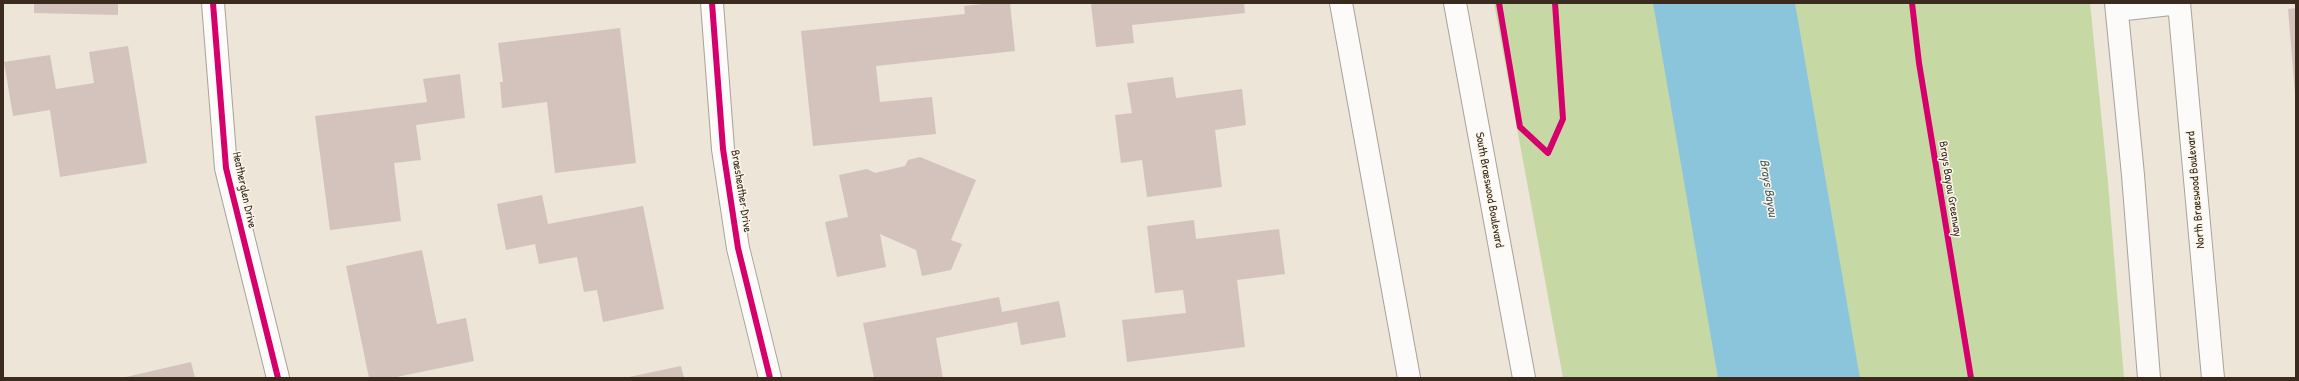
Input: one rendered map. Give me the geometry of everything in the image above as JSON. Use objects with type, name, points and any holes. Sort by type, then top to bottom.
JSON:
[{"type":"main road","name":"Heatherglen Drive","points":[[213,3],[226,168],[278,378]]},
{"type":"main road","name":"Braesheather Drive","points":[[712,3],[723,149],[738,248],[770,378]]},
{"type":"main road","points":[[1341,3],[1409,378]]},
{"type":"main road","name":"South Braeswood Boulevard","points":[[1455,3],[1524,378]]},
{"type":"main road","points":[[2149,378],[2133,175],[2116,7],[2179,3]]},
{"type":"main road","name":"North Braeswood Boulevard","points":[[2179,3],[2213,378]]},
{"type":"green space","points":[[1494,3],[2090,3],[2108,183],[2124,378],[1563,378]]},
{"type":"water","name":"Brays Bayou","points":[[1653,3],[1795,3],[1860,378],[1718,378]]},
{"type":"building","points":[[34,3],[118,3],[118,15],[34,13]]},
{"type":"building","points":[[1010,3],[1015,51],[876,66],[880,102],[932,97],[936,134],[813,146],[801,31],[965,14],[964,6]]},
{"type":"building","points":[[1244,3],[1245,13],[1132,25],[1134,43],[1096,47],[1091,4]]},
{"type":"building","points":[[2296,8],[2296,94],[2295,94],[2288,9]]},
{"type":"building","points":[[620,28],[636,163],[555,173],[547,102],[502,108],[500,82],[503,82],[498,43]]},
{"type":"building","points":[[128,46],[147,163],[60,177],[50,110],[13,116],[4,62],[50,55],[56,89],[94,83],[89,52]]},
{"type":"building","points":[[460,74],[465,118],[416,125],[421,160],[394,163],[401,221],[330,230],[315,116],[427,102],[423,79]]},
{"type":"building","points":[[1173,77],[1176,98],[1242,89],[1246,125],[1215,130],[1222,187],[1147,197],[1142,160],[1121,163],[1115,115],[1132,113],[1127,83]]},
{"type":"building","points":[[920,157],[976,180],[951,240],[962,244],[951,270],[922,276],[916,250],[880,234],[886,267],[837,277],[825,222],[848,217],[839,175],[867,169],[875,173],[905,166],[908,160]]},
{"type":"building","points":[[542,195],[548,224],[643,206],[664,309],[603,322],[597,290],[584,292],[577,257],[539,264],[535,244],[506,250],[497,204]]},
{"type":"building","points":[[1194,220],[1196,239],[1279,229],[1285,274],[1237,280],[1245,347],[1127,362],[1122,320],[1186,313],[1183,290],[1155,293],[1147,226]]},
{"type":"building","points":[[422,250],[437,324],[466,318],[474,361],[392,378],[369,378],[346,266]]},
{"type":"building","points":[[999,297],[1002,312],[1059,301],[1066,337],[1021,345],[1017,322],[936,338],[943,378],[874,378],[863,323]]},
{"type":"building","points":[[191,362],[195,378],[126,378],[126,377]]},
{"type":"building","points":[[681,366],[684,378],[629,378],[629,377]]},
{"type":"cycle path","points":[[213,3],[226,168],[278,378]]},
{"type":"cycle path","points":[[712,3],[723,149],[738,248],[770,378]]},
{"type":"cycle path","points":[[1499,3],[1520,127],[1548,153],[1563,119],[1555,3]]},
{"type":"cycle path","name":"Brays Bayou Greenway","points":[[1912,3],[1919,63],[1971,378]]}]
